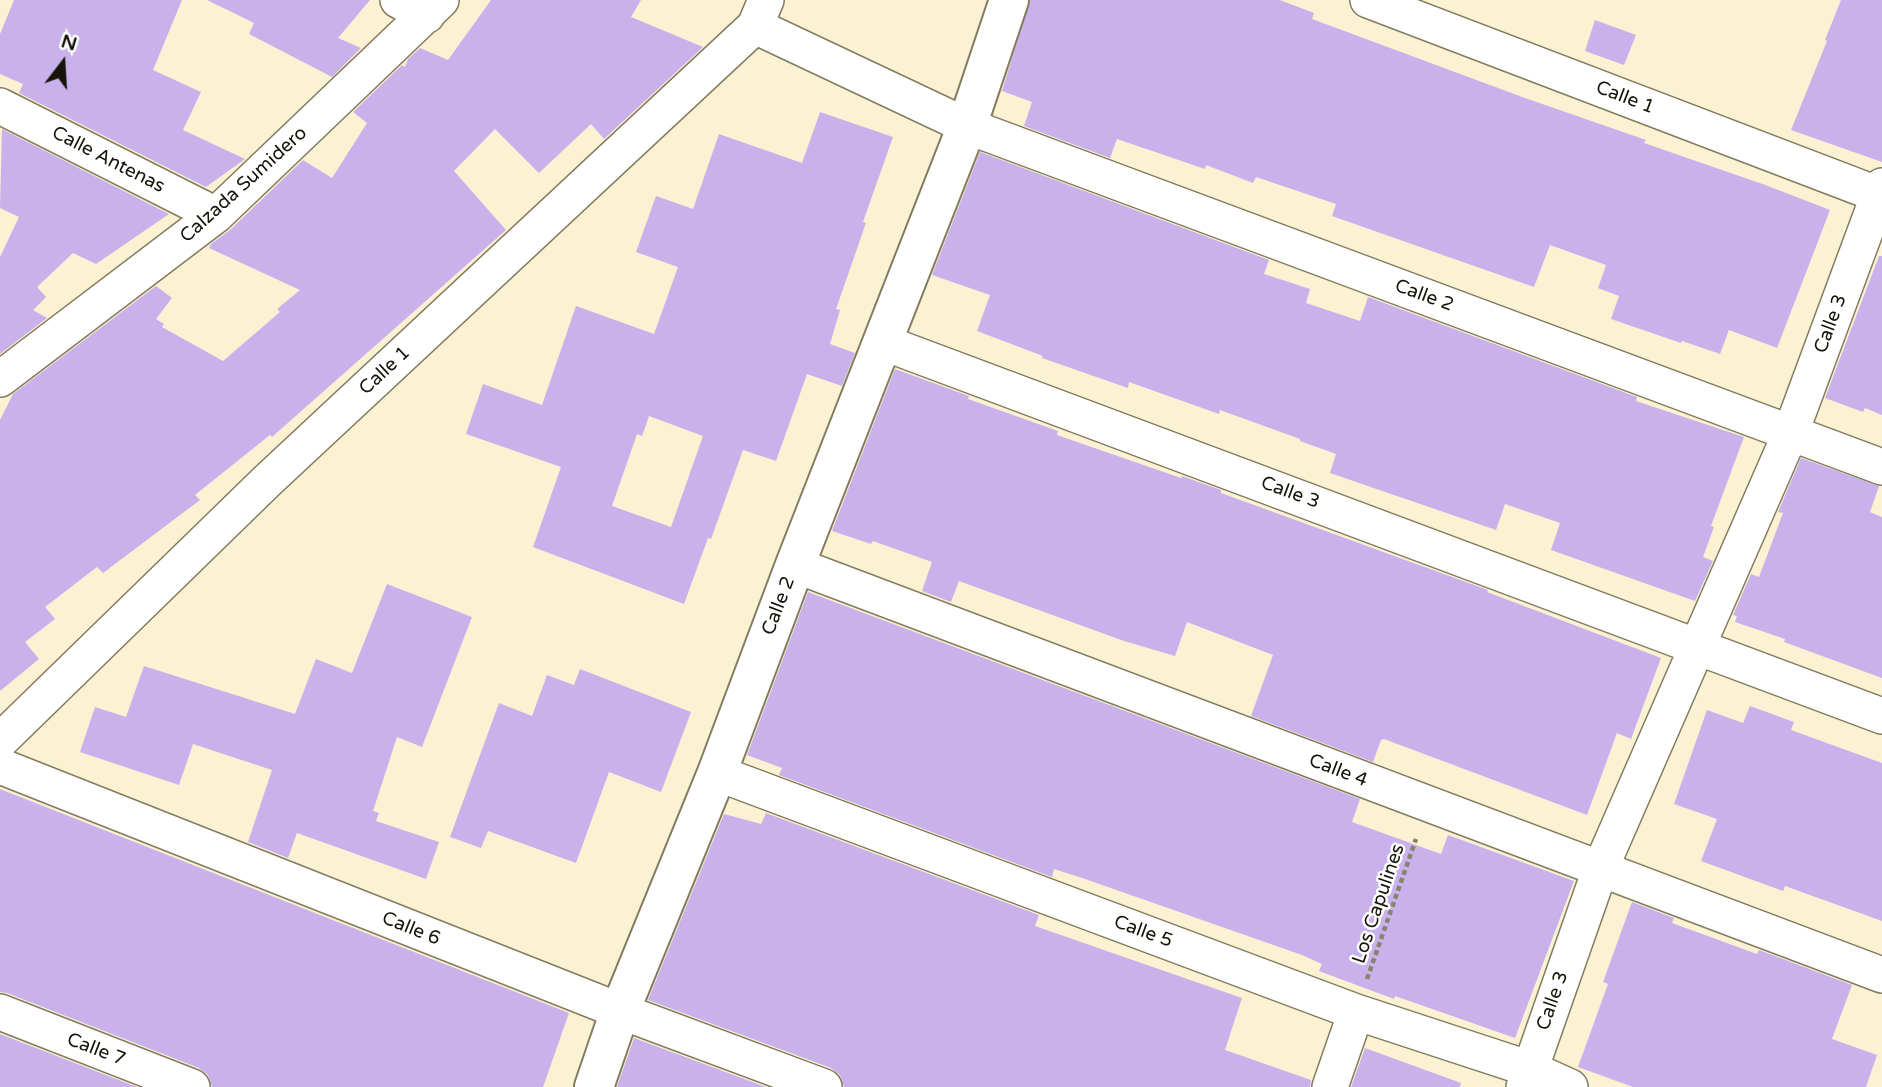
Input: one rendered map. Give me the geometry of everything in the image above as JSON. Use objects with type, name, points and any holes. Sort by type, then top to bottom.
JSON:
[{"type":"street","name":"Calle 2","points":[[594,1087],[620,1011],[717,773],[795,565],[967,126],[1009,0]]},
{"type":"street","name":"Calle 1","points":[[1368,0],[1881,192]]},
{"type":"street","name":"Calzada Sumidero","points":[[0,379],[216,215],[422,5]]},
{"type":"street","name":"Calle 2","points":[[760,13],[967,126],[1882,467]]},
{"type":"street","name":"Calle 1","points":[[0,741],[267,481],[760,13]]},
{"type":"street","name":"Calle Antenas","points":[[0,106],[216,215]]},
{"type":"street","name":"Calle 3","points":[[1527,1078],[1601,867],[1791,432],[1881,192]]},
{"type":"street","name":"Calle 3","points":[[882,342],[1882,716]]},
{"type":"street","name":"Calle 4","points":[[795,565],[1882,975]]},
{"type":"street","name":"Calle 6","points":[[0,766],[620,1011],[824,1087]]},
{"type":"street","name":"Calle 5","points":[[717,773],[1527,1078],[1570,1087]]},
{"type":"street","name":"Calle 7","points":[[0,1012],[192,1087]]},
{"type":"street","points":[[1330,1087],[1356,1012]]},
{"type":"path","name":"Los Capulines","points":[[1356,1012],[1428,805]]},
{"type":"building","points":[[14,0],[182,0],[153,70],[201,92],[183,130],[245,159],[206,187],[19,93],[23,84],[0,74],[0,34]]},
{"type":"building","points":[[207,0],[370,0],[338,38],[361,48],[332,77],[249,34],[254,23]]},
{"type":"building","points":[[491,0],[641,0],[631,17],[703,47],[604,139],[591,124],[539,173],[495,129],[454,171],[506,230],[272,437],[270,435],[195,495],[200,500],[103,573],[97,567],[45,607],[55,619],[25,642],[39,659],[0,691],[0,420],[13,394],[156,286],[172,298],[156,319],[164,324],[162,327],[223,361],[280,312],[277,309],[300,290],[209,248],[211,244],[230,230],[303,160],[332,178],[367,123],[353,112],[402,65],[405,67],[408,59],[420,48],[448,60]]},
{"type":"building","points":[[1030,0],[1280,0],[1314,13],[1312,19],[1830,210],[1777,348],[1729,330],[1720,354],[1611,319],[1619,296],[1598,288],[1606,265],[1550,245],[1534,287],[1332,216],[1336,204],[1256,177],[1253,183],[1206,165],[1205,169],[1117,139],[1110,158],[1024,126],[1032,102],[1002,91]]},
{"type":"building","points":[[1841,0],[1882,0],[1882,162],[1791,130]]},
{"type":"building","points":[[1595,20],[1636,35],[1624,65],[1585,51]]},
{"type":"building","points":[[820,112],[893,137],[836,309],[840,310],[830,344],[855,353],[842,386],[807,374],[776,461],[743,450],[684,604],[533,547],[561,467],[466,434],[483,384],[542,405],[576,306],[654,334],[678,267],[636,252],[656,196],[693,209],[719,134],[802,163]],"holes":[[[649,416],[703,436],[671,527],[612,506],[637,434],[642,436]]]},
{"type":"building","points":[[2,129],[169,214],[96,264],[73,253],[37,287],[46,297],[33,310],[47,318],[0,354],[0,257],[19,217],[0,208]]},
{"type":"building","points":[[980,152],[1269,260],[1264,274],[1310,289],[1306,303],[1360,321],[1368,297],[1637,397],[1636,401],[1744,437],[1711,526],[1714,527],[1703,557],[1713,561],[1695,601],[1551,550],[1560,523],[1505,504],[1496,530],[1330,473],[1336,454],[1300,439],[1220,410],[1219,414],[1129,382],[1128,388],[1042,358],[1043,356],[977,331],[990,295],[932,275]]},
{"type":"building","points":[[1879,256],[1882,256],[1882,415],[1865,408],[1863,412],[1825,398]]},
{"type":"building","points":[[895,369],[1058,431],[1057,435],[1221,490],[1221,493],[1488,590],[1487,592],[1661,658],[1631,739],[1617,733],[1587,815],[1384,739],[1381,740],[1373,762],[1251,716],[1273,655],[1187,622],[1175,656],[1124,641],[959,581],[951,602],[922,591],[932,562],[873,541],[871,544],[832,531]]},
{"type":"building","points":[[1801,458],[1879,486],[1870,512],[1882,517],[1882,678],[1735,622],[1737,616],[1733,615],[1751,574],[1759,577],[1783,513],[1778,512]]},
{"type":"building","points":[[387,584],[472,617],[422,747],[397,737],[373,811],[379,813],[376,821],[439,842],[426,879],[297,833],[288,858],[248,842],[272,770],[193,744],[179,785],[80,752],[95,707],[126,717],[144,666],[295,714],[316,659],[352,673]]},
{"type":"building","points":[[808,592],[1360,799],[1352,822],[1441,854],[1448,835],[1574,881],[1515,1038],[1395,996],[1394,999],[1319,971],[1322,964],[1302,955],[1085,879],[1054,869],[1052,877],[779,775],[782,768],[747,755]]},
{"type":"building","points":[[580,669],[691,712],[661,792],[609,772],[576,863],[488,831],[481,848],[450,837],[499,703],[532,716],[547,675],[574,685]]},
{"type":"building","points":[[1750,706],[1794,722],[1791,730],[1882,763],[1882,921],[1785,886],[1783,891],[1701,861],[1717,819],[1674,804],[1707,710],[1743,723]]},
{"type":"building","points":[[0,789],[569,1013],[543,1087],[212,1087],[208,1075],[199,1068],[0,992]]},
{"type":"building","points":[[766,813],[1039,915],[1035,926],[1242,998],[1225,1050],[1311,1080],[1310,1087],[844,1087],[840,1075],[831,1068],[648,1000],[724,814],[761,824]]},
{"type":"building","points":[[1632,902],[1674,918],[1672,923],[1757,954],[1759,950],[1852,985],[1832,1039],[1877,1055],[1866,1087],[1633,1087],[1578,1067],[1608,984],[1603,982]]},
{"type":"building","points":[[0,1034],[137,1087],[0,1087]]},
{"type":"building","points":[[634,1038],[766,1087],[617,1087]]},
{"type":"building","points":[[1365,1048],[1461,1083],[1460,1087],[1351,1087]]}]
